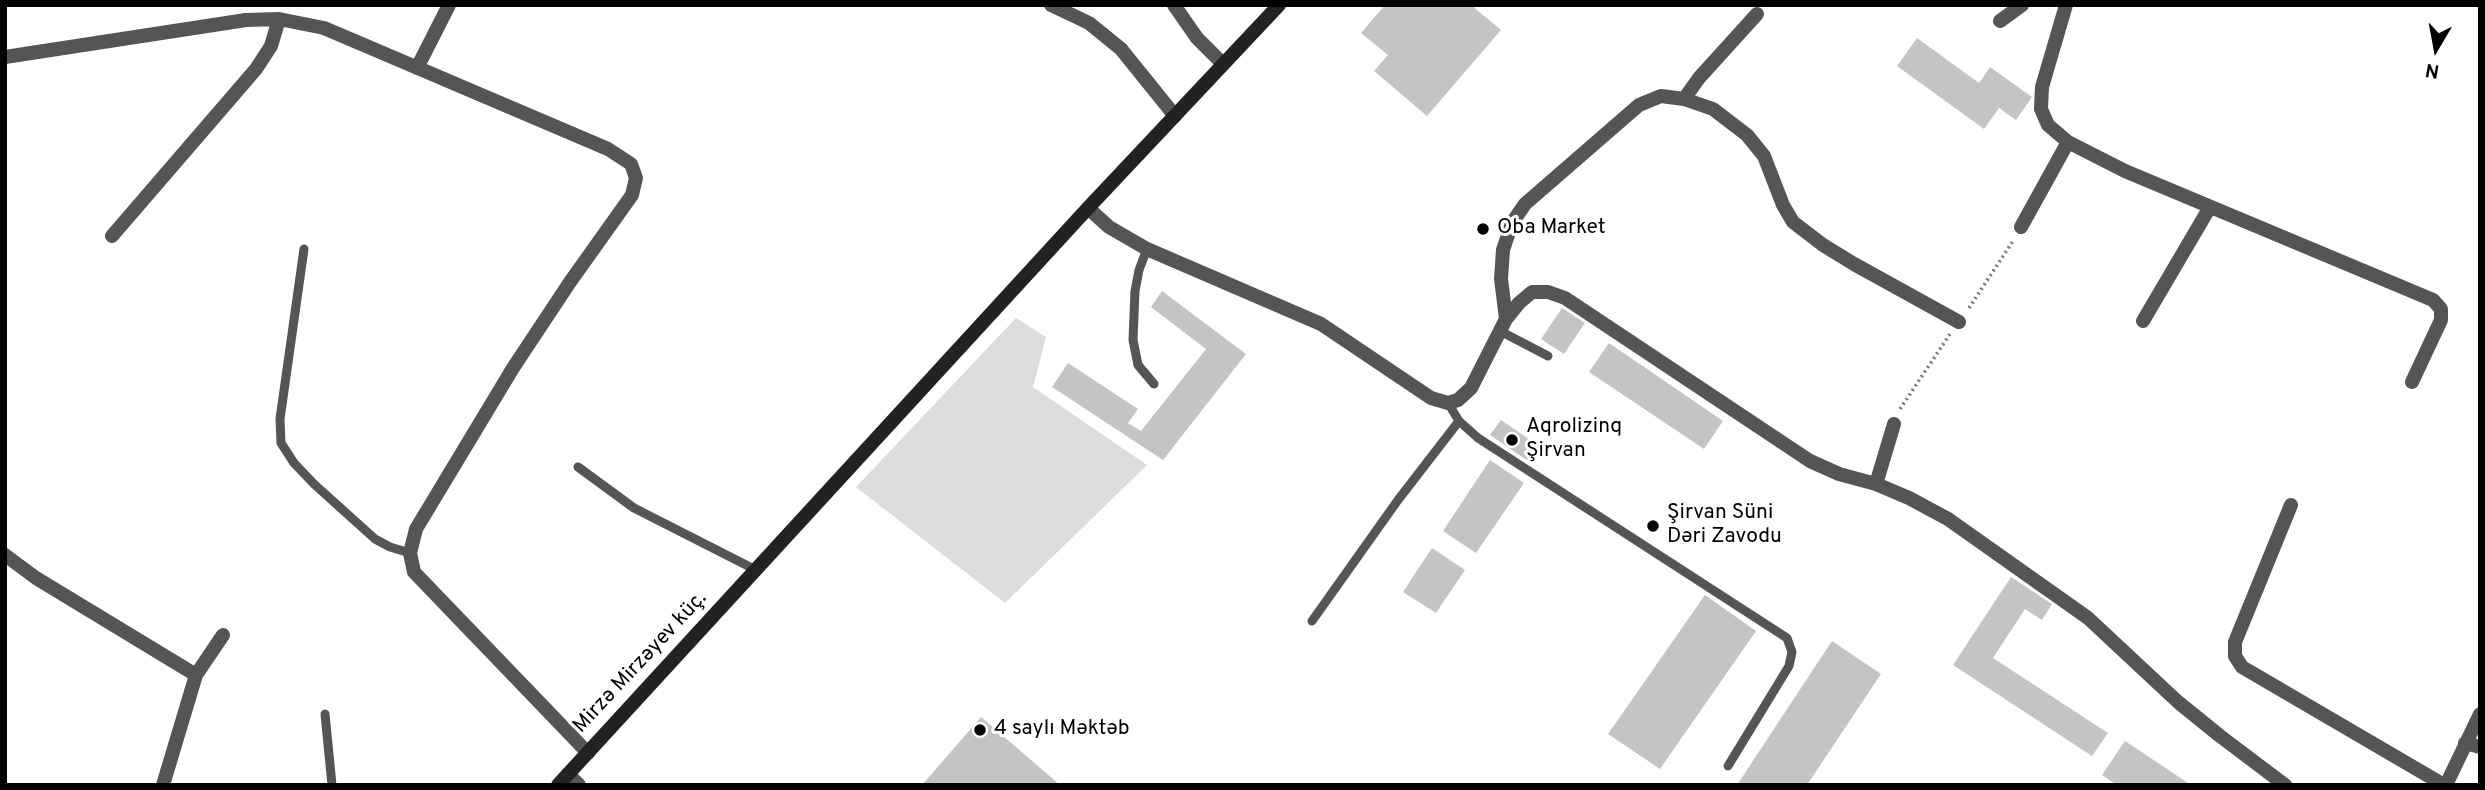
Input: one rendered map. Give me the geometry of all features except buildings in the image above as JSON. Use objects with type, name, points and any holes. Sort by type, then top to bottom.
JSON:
[{"type":"main road","name":"Mirzə Mirzəyev küç.","points":[[563,780],[1088,208],[1279,5]]},
{"type":"street","points":[[417,68],[449,5]]},
{"type":"street","points":[[1051,5],[1089,23],[1121,49],[1175,116]]},
{"type":"street","points":[[1174,5],[1197,38],[1223,64]]},
{"type":"street","points":[[2000,21],[2022,5]]},
{"type":"street","points":[[2066,5],[2042,87],[2041,108],[2048,125],[2068,142],[2125,171],[2433,300],[2441,309],[2441,320],[2412,382]]},
{"type":"street","points":[[1684,99],[1699,78],[1757,14]]},
{"type":"street","points":[[112,236],[256,69],[271,46],[279,19]]},
{"type":"street","points":[[5,57],[246,20],[279,19],[324,28],[607,149],[631,164],[636,178],[632,195],[513,368],[422,517],[410,553],[414,572],[588,753]]},
{"type":"street","points":[[1503,325],[1503,250],[1512,223],[1525,204],[1639,105],[1661,96],[1684,99],[1713,109],[1747,135],[1764,156],[1783,205],[1793,222],[1823,246],[1959,322]]},
{"type":"street","points":[[2021,227],[2068,142]]},
{"type":"street","points":[[2143,321],[2210,207]]},
{"type":"street","points":[[1088,208],[1109,227],[1147,249],[1321,324],[1431,398],[1448,403],[1458,400],[1471,388],[1503,325],[1519,303],[1532,292],[1548,292],[1565,298],[1810,461],[1909,498],[1948,520],[2088,618],[2178,702],[2285,785]]},
{"type":"street","points":[[1876,484],[1894,424]]},
{"type":"street","points":[[2291,505],[2235,642],[2235,656],[2242,667],[2445,785],[2480,714]]},
{"type":"street","points":[[5,555],[36,578],[196,675]]},
{"type":"street","points":[[163,785],[196,675],[223,635]]},
{"type":"street","points":[[2465,743],[2480,747]]},
{"type":"street","points":[[563,780],[579,785]]},
{"type":"lane","points":[[304,249],[280,419],[281,443],[294,463],[314,484],[375,539],[410,553]]},
{"type":"lane","points":[[1147,249],[1135,291],[1133,340],[1138,365],[1154,384]]},
{"type":"lane","points":[[1503,325],[1548,356]]},
{"type":"lane","points":[[1448,403],[1459,421],[1478,438],[1787,638],[1792,652],[1789,666],[1728,766]]},
{"type":"lane","points":[[1312,621],[1398,500],[1459,421]]},
{"type":"lane","points":[[578,467],[634,508],[756,570]]},
{"type":"lane","points":[[325,713],[332,785]]},
{"type":"shaded area","points":[[1016,318],[1046,337],[1033,387],[1147,465],[1005,603],[856,487]]},
{"type":"place","name":"Oba Market","points":[[1483,229]]},
{"type":"place","name":"Aqrolizinq Şirvan","points":[[1512,440]]},
{"type":"place","name":"Şirvan Süni Dəri Zavodu","points":[[1653,526]]},
{"type":"place","name":"4 saylı Məktəb","points":[[980,730]]}]
